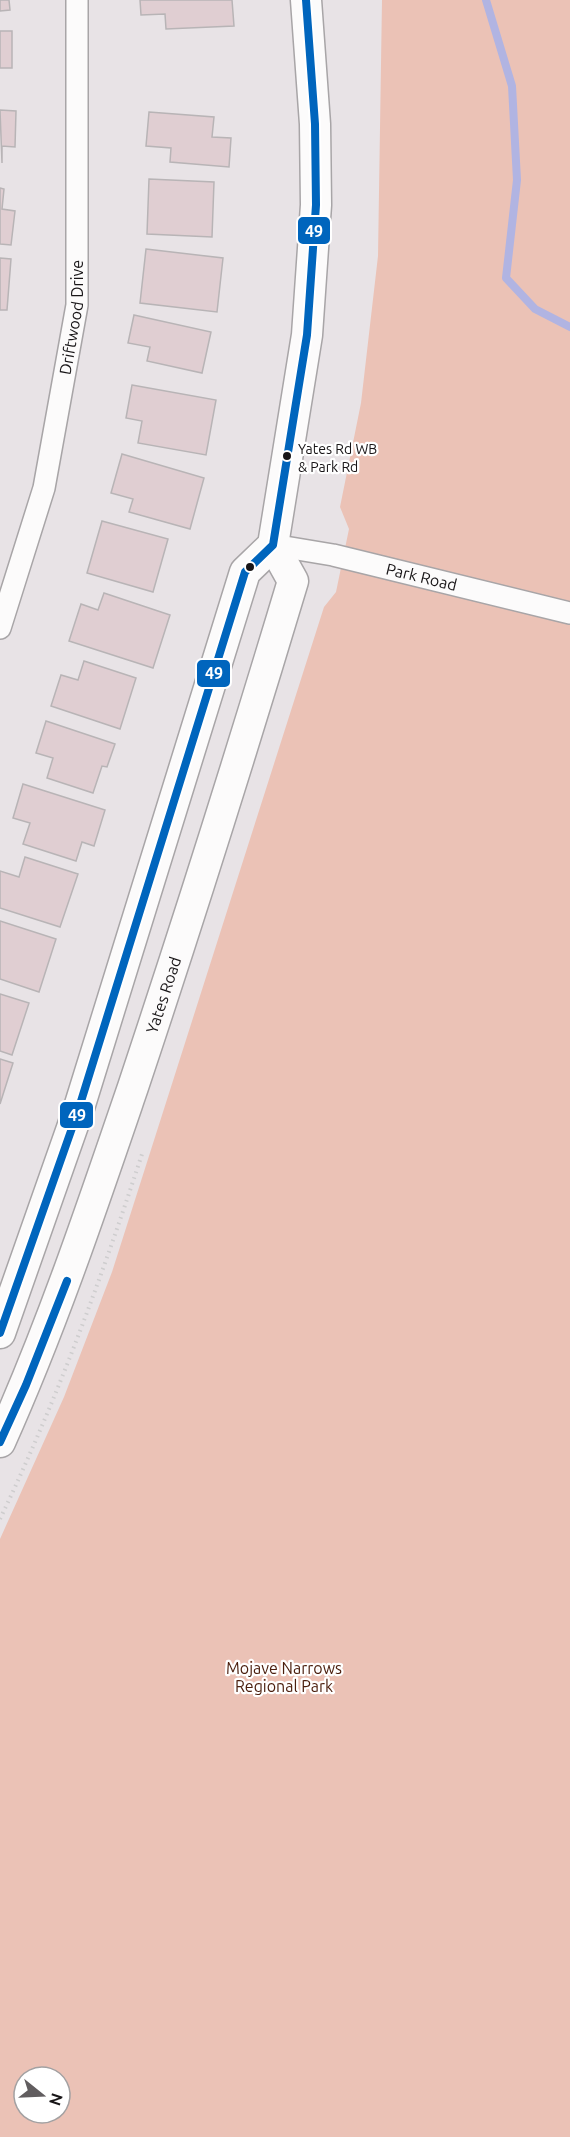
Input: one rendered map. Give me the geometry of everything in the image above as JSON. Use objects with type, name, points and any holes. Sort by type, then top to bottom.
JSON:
[{"type":"main road","points":[[0,1333],[78,1111],[245,572],[273,545],[307,335],[313,264],[315,124],[306,0]]},
{"type":"main road","name":"Yates Road","points":[[0,1442],[26,1384],[75,1257],[179,951],[237,766],[293,581],[273,545]]},
{"type":"street","name":"Driftwood Drive","points":[[0,628],[44,488],[77,305],[77,0]]},
{"type":"street","name":"Park Road","points":[[273,545],[333,555],[570,613]]},
{"type":"green space","name":"Mojave Narrows Regional Park","points":[[382,0],[570,0],[570,2137],[0,2137],[0,1539],[64,1397],[112,1272],[324,607],[336,592],[349,529],[340,507],[361,403],[378,256]]},
{"type":"building","points":[[0,0],[9,0],[10,10],[0,11]]},
{"type":"building","points":[[140,0],[232,0],[234,26],[166,29],[165,14],[141,15]]},
{"type":"building","points":[[0,31],[12,31],[12,68],[0,68]]},
{"type":"building","points":[[0,110],[16,111],[15,147],[2,146],[2,163]]},
{"type":"building","points":[[149,112],[214,117],[212,137],[231,138],[229,167],[170,162],[171,148],[146,146]]},
{"type":"building","points":[[149,179],[214,182],[212,237],[147,234]]},
{"type":"building","points":[[0,188],[4,189],[2,209],[15,211],[11,245],[0,244]]},
{"type":"building","points":[[146,249],[223,258],[217,312],[140,303]]},
{"type":"building","points":[[0,258],[11,259],[7,310],[0,310]]},
{"type":"building","points":[[134,315],[211,332],[202,373],[147,361],[150,347],[128,343]]},
{"type":"building","points":[[132,385],[216,400],[206,455],[138,443],[142,421],[126,418]]},
{"type":"building","points":[[122,454],[204,478],[190,529],[129,512],[133,499],[111,493]]},
{"type":"building","points":[[102,521],[168,539],[153,592],[87,573]]},
{"type":"building","points":[[104,593],[170,615],[153,668],[69,641],[81,604],[98,610]]},
{"type":"building","points":[[84,661],[136,678],[120,729],[51,706],[61,675],[78,680]]},
{"type":"building","points":[[46,721],[115,744],[107,767],[102,766],[93,793],[47,778],[53,758],[36,753]]},
{"type":"building","points":[[23,784],[105,810],[94,846],[82,842],[76,861],[23,844],[30,823],[13,818]]},
{"type":"building","points":[[25,857],[78,874],[60,927],[0,908],[0,871],[19,877]]},
{"type":"building","points":[[0,921],[56,939],[39,992],[0,979]]},
{"type":"building","points":[[0,994],[29,1003],[12,1055],[0,1051]]},
{"type":"building","points":[[0,1059],[13,1063],[0,1104]]},
{"type":"waterway","points":[[486,0],[512,86],[517,180],[506,278],[535,309],[570,327]]},
{"type":"transit line","name":"49","points":[[0,1333],[78,1111],[245,572],[273,545],[307,335],[316,205],[315,124],[306,0]]},
{"type":"transit line","name":"49","points":[[0,1442],[26,1385],[67,1281]]},
{"type":"place","name":"Yates Rd WB & Park Rd","points":[[287,456]]}]
